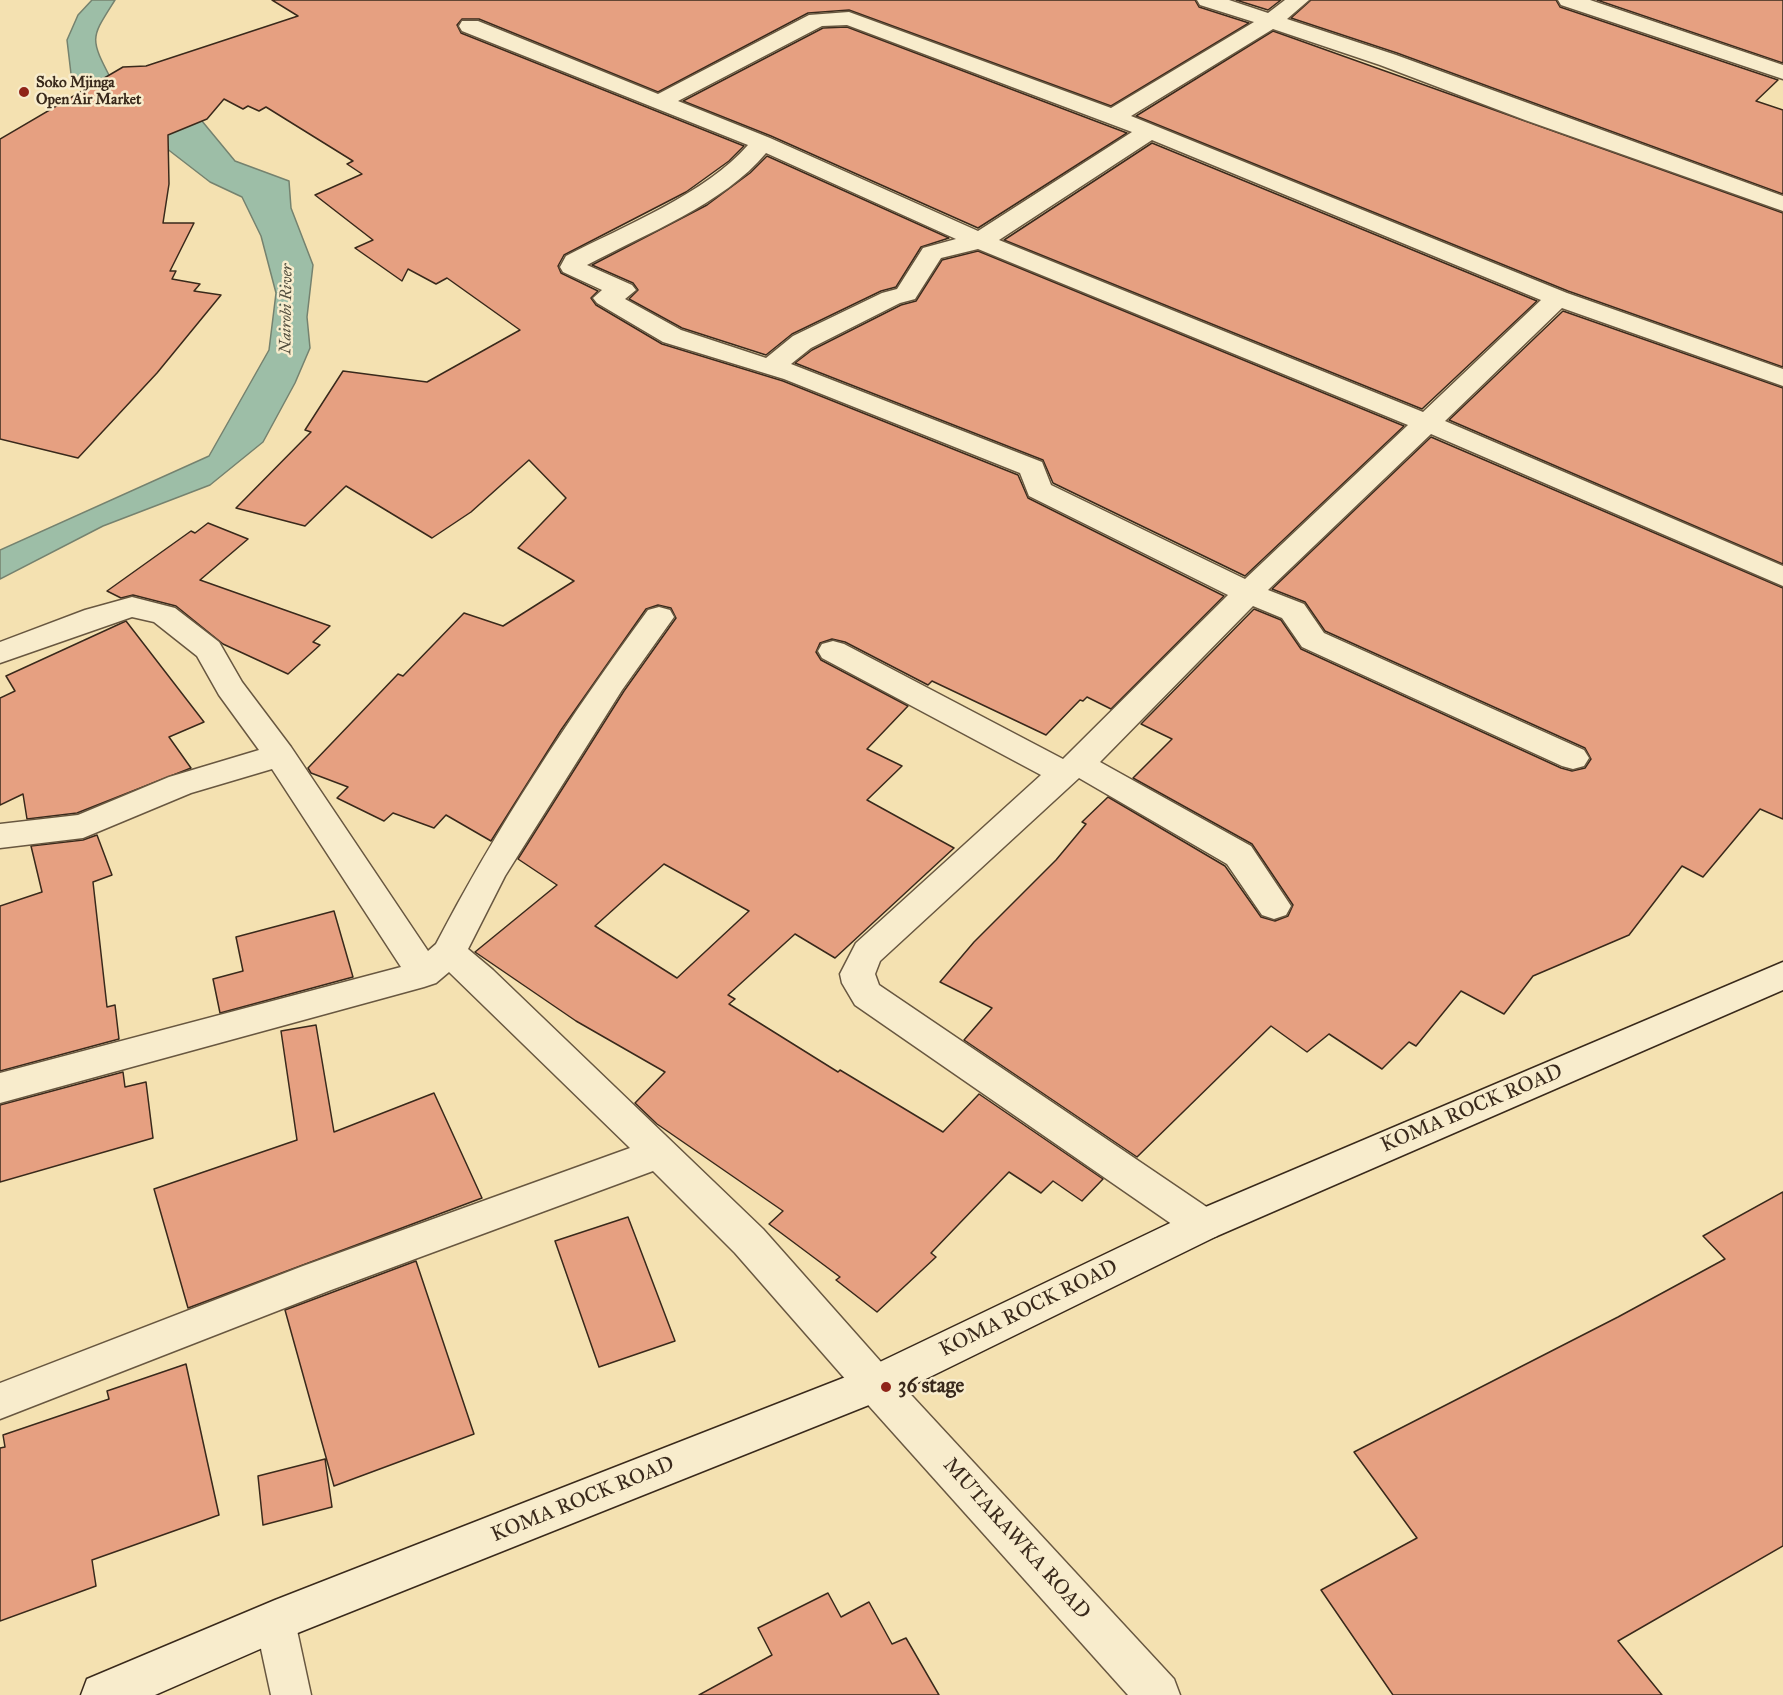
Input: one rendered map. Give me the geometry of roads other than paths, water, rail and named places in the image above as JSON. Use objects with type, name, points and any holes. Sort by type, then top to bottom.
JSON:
[{"type":"street","points":[[1208,0],[1388,60],[1783,204]]},
{"type":"street","points":[[1113,117],[1271,21],[1298,0]]},
{"type":"street","points":[[1569,0],[1783,72]]},
{"type":"street","points":[[659,102],[817,20],[836,17],[849,18],[1150,131],[1558,298],[1783,378]]},
{"type":"street","points":[[470,27],[762,143],[980,241],[1427,423],[1783,577]]},
{"type":"street","points":[[770,368],[802,342],[891,298],[906,294],[932,253],[980,241],[1150,131]]},
{"type":"street","points":[[762,143],[742,168],[694,199],[575,261],[572,267],[623,290],[606,298],[672,336],[770,368],[791,372],[1032,468],[1039,490],[1248,593],[1293,611],[1313,640],[1573,758]]},
{"type":"street","points":[[1203,1225],[884,1008],[867,995],[858,982],[856,969],[868,952],[1071,769],[1248,593],[1558,298]]},
{"type":"street","name":"MUTARAWKA ROAD","points":[[0,653],[96,617],[132,607],[164,615],[207,650],[230,688],[437,963],[482,979],[661,1152],[749,1241],[875,1384],[1158,1695]]},
{"type":"street","points":[[0,1088],[437,963],[491,871],[611,683],[659,617]]},
{"type":"street","points":[[833,651],[1239,855],[1274,906]]},
{"type":"street","points":[[0,836],[83,826],[180,785],[280,755]]},
{"type":"street","name":"KOMA ROCK ROAD","points":[[103,1695],[275,1621],[875,1384],[1203,1225],[1783,975]]},
{"type":"street","points":[[0,1401],[317,1278],[661,1152]]},
{"type":"lane","points":[[275,1621],[291,1695]]},
{"type":"water","name":"Nairobi River","points":[[92,0],[115,0],[101,22],[96,38],[96,46],[111,79],[197,115],[235,161],[289,181],[291,208],[313,265],[307,317],[310,348],[295,383],[263,442],[210,485],[103,526],[0,579],[0,550],[209,456],[269,350],[276,293],[261,236],[242,197],[210,182],[166,148],[95,104],[71,74],[67,40],[78,15]]},
{"type":"place","name":"Soko Mjinga Open Air Market","points":[[24,92]]},
{"type":"place","name":"36 stage","points":[[886,1387]]}]
